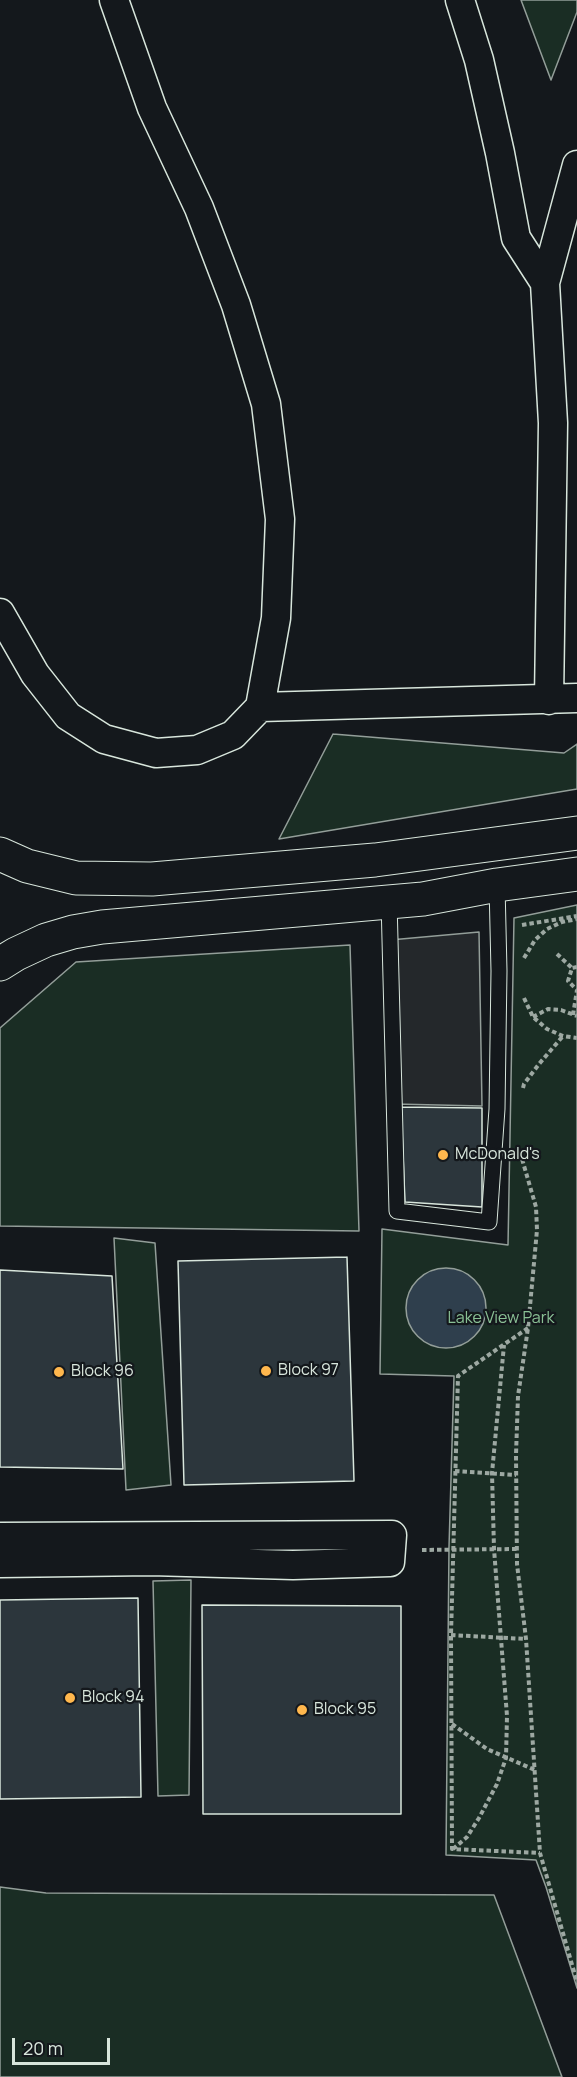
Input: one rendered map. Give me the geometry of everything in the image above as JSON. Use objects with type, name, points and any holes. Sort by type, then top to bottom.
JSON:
[{"type":"street","points":[[0,613],[35,674],[68,716],[104,739],[156,753],[197,750],[233,735],[260,707],[276,618],[280,519],[266,404],[232,294],[199,208],[152,108],[114,0]]},
{"type":"street","points":[[460,0],[479,60],[516,238],[545,283]]},
{"type":"street","points":[[549,700],[553,423],[545,283],[577,165]]},
{"type":"street","points":[[260,707],[577,699]]},
{"type":"street","points":[[0,854],[27,866],[76,878],[152,879],[375,860],[577,833]]},
{"type":"street","points":[[0,964],[46,940],[93,928],[423,898],[577,874]]},
{"type":"street","points":[[0,1563],[152,1549],[392,1535],[391,1549]]},
{"type":"street","points":[[0,1537],[152,1549]]},
{"type":"lane","points":[[389,901],[397,1211],[489,1222],[497,1109],[499,971],[497,885]]},
{"type":"path","points":[[517,932],[520,925],[528,922],[577,918]]},
{"type":"path","points":[[523,962],[525,954],[535,940],[547,929],[577,918]]},
{"type":"path","points":[[533,1017],[548,1009],[575,1015],[577,990],[568,981],[575,967],[557,954]]},
{"type":"path","points":[[522,994],[533,1017],[547,1029],[563,1036],[577,1038]]},
{"type":"path","points":[[522,1094],[524,1084],[563,1036]]},
{"type":"path","points":[[519,1149],[536,1207],[536,1253],[518,1396],[517,1564],[526,1639],[540,1853],[577,1982]]},
{"type":"path","points":[[452,1849],[451,1635],[458,1376],[528,1328]]},
{"type":"path","points":[[452,1849],[467,1837],[479,1818],[497,1784],[506,1758],[507,1716],[494,1549],[492,1473],[504,1344]]},
{"type":"path","points":[[455,1471],[516,1475]]},
{"type":"path","points":[[391,1549],[517,1549]]},
{"type":"path","points":[[451,1635],[526,1639]]},
{"type":"path","points":[[452,1723],[487,1749],[535,1770]]},
{"type":"path","points":[[452,1849],[540,1853]]},
{"type":"green space","points":[[521,0],[577,0],[577,12],[551,80]]},
{"type":"green space","points":[[333,734],[564,753],[577,744],[577,789],[279,839]]},
{"type":"green space","name":"Lake View Park","points":[[577,905],[577,1988],[536,1860],[446,1855],[449,1547],[454,1376],[380,1374],[382,1229],[508,1245],[514,918]]},
{"type":"green space","points":[[350,945],[359,1231],[0,1226],[0,1028],[76,962]]},
{"type":"green space","points":[[114,1238],[155,1243],[171,1485],[126,1490]]},
{"type":"green space","points":[[191,1580],[189,1795],[158,1796],[153,1581]]},
{"type":"green space","points":[[0,1887],[46,1893],[494,1895],[562,2077],[0,2077]]},
{"type":"shaded area","points":[[479,932],[482,1106],[394,1104],[390,940]]},
{"type":"water","points":[[446,1268],[461,1271],[474,1280],[483,1293],[486,1308],[483,1323],[474,1336],[461,1345],[446,1348],[431,1345],[418,1336],[409,1323],[406,1308],[409,1293],[418,1280],[431,1271]]},
{"type":"building","name":"McDonald's","points":[[401,1107],[482,1108],[482,1207],[405,1202]]},
{"type":"building","name":"Block 97","points":[[347,1257],[354,1481],[184,1485],[178,1261]]},
{"type":"building","name":"Block 96","points":[[0,1270],[112,1276],[123,1469],[0,1467]]},
{"type":"building","name":"Block 94","points":[[138,1598],[141,1797],[0,1799],[0,1600]]},
{"type":"building","name":"Block 95","points":[[202,1605],[401,1606],[401,1814],[203,1814]]},
{"type":"place","name":"McDonald's","points":[[443,1155]]},
{"type":"place","name":"Block 97","points":[[266,1371]]},
{"type":"place","name":"Block 96","points":[[59,1372]]},
{"type":"place","name":"Block 94","points":[[70,1698]]},
{"type":"place","name":"Block 95","points":[[302,1710]]}]
